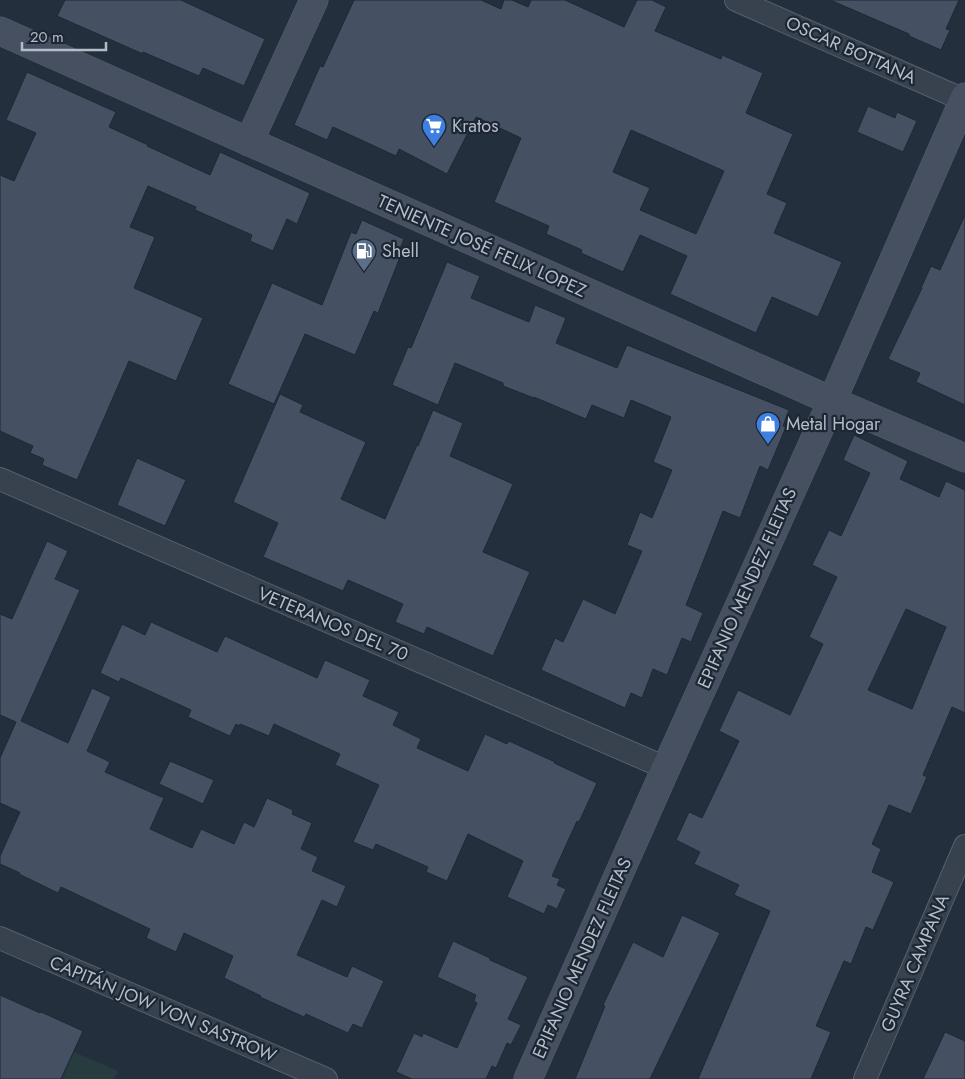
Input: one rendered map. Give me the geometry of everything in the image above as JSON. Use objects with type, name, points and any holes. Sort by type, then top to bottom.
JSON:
[{"type":"street","points":[[249,142],[314,0]]},
{"type":"street","name":"OSCAR BOTTANA","points":[[736,0],[965,99]]},
{"type":"street","name":"TENIENTE JOSÉ FELIX LOPEZ","points":[[1,33],[965,458]]},
{"type":"street","name":"EPIFANIO MENDEZ FLEITAS","points":[[528,1079],[832,401],[965,99]]},
{"type":"street","name":"VETERANOS DEL 70","points":[[0,479],[666,768]]},
{"type":"street","name":"GUYRA CAMPANA","points":[[865,1079],[965,846]]},
{"type":"street","name":"CAPITÁN JOW VON SASTROW","points":[[0,938],[326,1079]]},
{"type":"green space","points":[[74,1052],[118,1071],[114,1079],[62,1079]]},
{"type":"building","points":[[65,0],[181,0],[265,39],[244,86],[203,68],[199,76],[143,52],[143,54],[57,16]]},
{"type":"building","points":[[354,0],[481,0],[501,9],[504,0],[512,0],[528,7],[531,0],[565,0],[624,27],[637,0],[652,0],[666,7],[655,31],[721,59],[722,55],[763,73],[746,113],[793,134],[767,194],[787,203],[774,233],[842,262],[818,317],[772,297],[756,333],[670,294],[687,256],[640,235],[623,272],[581,253],[582,250],[546,234],[549,226],[494,202],[521,138],[476,117],[447,174],[399,149],[396,156],[333,127],[327,140],[294,125],[320,66],[323,67]],"holes":[[[631,130],[724,171],[696,234],[640,210],[650,188],[613,172]]]},
{"type":"building","points":[[830,0],[959,0],[946,29],[950,30],[941,50]]},
{"type":"building","points":[[27,72],[116,112],[109,127],[210,175],[220,152],[310,193],[297,224],[287,219],[273,251],[250,241],[252,235],[195,210],[196,207],[148,186],[130,227],[155,237],[134,288],[203,318],[176,381],[129,361],[77,480],[42,465],[44,459],[30,453],[33,446],[0,431],[0,175],[14,181],[36,133],[6,120]]},
{"type":"building","points":[[868,106],[895,118],[897,112],[917,121],[903,152],[857,132]]},
{"type":"building","points":[[965,215],[965,405],[916,382],[920,373],[888,359],[931,266],[940,270]]},
{"type":"building","points":[[362,220],[404,239],[399,251],[402,252],[378,313],[374,311],[355,355],[305,334],[274,404],[228,384],[272,283],[322,305],[351,232],[356,234]]},
{"type":"building","points":[[447,262],[480,276],[471,298],[529,322],[535,305],[566,318],[556,343],[617,368],[627,345],[789,410],[783,426],[786,427],[768,470],[760,466],[740,518],[723,511],[686,605],[703,613],[691,642],[682,638],[667,675],[653,669],[642,698],[631,693],[625,708],[541,670],[555,638],[563,642],[583,599],[615,614],[642,551],[627,545],[640,512],[652,518],[672,470],[653,462],[671,417],[631,400],[624,418],[592,405],[586,419],[503,386],[503,383],[455,363],[438,405],[392,385],[408,347],[411,348]]},
{"type":"building","points":[[280,394],[303,405],[300,412],[366,442],[341,499],[385,519],[433,410],[463,423],[450,456],[513,484],[483,552],[530,572],[493,656],[427,627],[424,634],[395,622],[403,604],[348,580],[343,591],[263,557],[278,523],[233,502]]},
{"type":"building","points":[[854,435],[908,461],[900,479],[939,497],[946,481],[965,490],[965,713],[952,707],[923,775],[927,777],[911,814],[889,805],[872,844],[881,849],[872,872],[894,882],[873,930],[866,927],[851,964],[844,961],[816,1026],[831,1032],[811,1079],[698,1079],[770,911],[734,895],[739,885],[694,864],[700,852],[676,840],[689,812],[702,818],[739,741],[719,731],[738,690],[790,715],[823,644],[809,637],[837,577],[812,565],[829,530],[841,536],[870,473],[843,460]],"holes":[[[906,609],[946,627],[912,709],[868,690]]]},
{"type":"building","points":[[137,458],[186,480],[165,526],[117,505]]},
{"type":"building","points":[[47,541],[68,551],[55,579],[80,590],[21,721],[68,743],[92,688],[111,697],[87,751],[110,762],[105,772],[164,798],[150,829],[192,848],[201,829],[234,844],[244,822],[254,827],[267,798],[293,810],[292,814],[312,823],[301,849],[318,857],[312,871],[346,886],[337,907],[322,900],[297,955],[347,977],[352,966],[384,981],[362,1028],[353,1024],[348,1033],[306,1014],[304,1017],[224,978],[233,956],[184,933],[176,952],[146,938],[150,929],[61,887],[58,893],[0,864],[0,856],[20,812],[0,803],[0,758],[16,722],[0,715],[0,614],[12,619]]},
{"type":"building","points":[[151,622],[217,652],[225,636],[317,678],[325,660],[370,680],[363,696],[399,712],[393,725],[421,739],[417,748],[468,771],[485,734],[507,744],[509,741],[597,783],[552,876],[560,879],[557,885],[566,889],[557,909],[548,905],[544,914],[507,897],[523,861],[468,834],[447,881],[426,872],[428,867],[376,844],[373,850],[353,842],[379,785],[335,765],[340,754],[274,724],[269,736],[236,724],[230,736],[188,717],[191,710],[121,678],[119,682],[100,673],[122,624],[145,635]]},
{"type":"building","points":[[170,761],[214,780],[203,804],[159,784]]},
{"type":"building","points":[[682,915],[720,933],[650,1079],[575,1079],[605,1006],[603,1005],[633,942],[663,957]]},
{"type":"building","points":[[453,941],[528,977],[508,1019],[521,1025],[511,1045],[507,1043],[496,1068],[492,1066],[486,1079],[412,1079],[396,1072],[414,1033],[422,1037],[423,1033],[457,1048],[477,1003],[474,1001],[476,995],[437,977]]},
{"type":"building","points":[[0,995],[83,1031],[61,1079],[0,1079]]},
{"type":"building","points":[[945,1032],[965,1041],[965,1079],[923,1079]]},
{"type":"place","name":"Kratos","points":[[434,147]]},
{"type":"place","name":"Shell","points":[[364,272]]},
{"type":"place","name":"Metal Hogar","points":[[768,445]]}]
